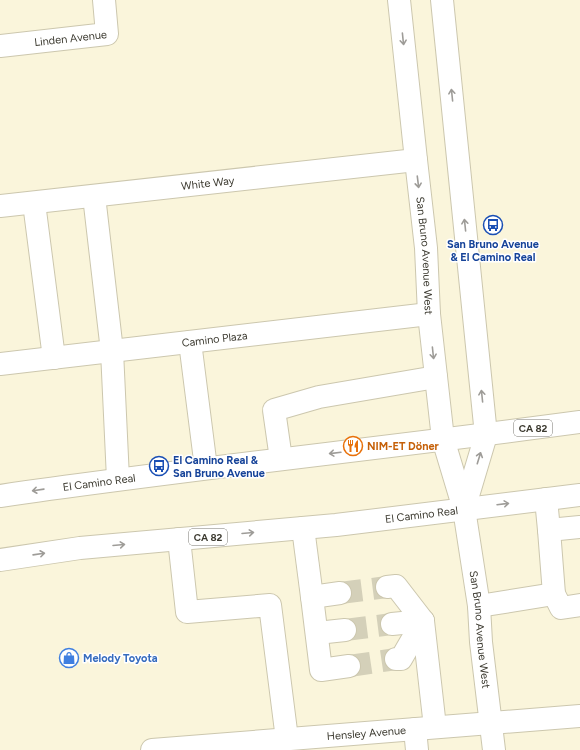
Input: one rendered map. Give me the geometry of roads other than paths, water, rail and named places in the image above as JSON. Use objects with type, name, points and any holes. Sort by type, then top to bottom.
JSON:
[{"type":"main road","name":"Linden Avenue","points":[[0,46],[107,34],[104,0]]},
{"type":"main road","name":"San Bruno Avenue West","points":[[399,0],[426,248],[429,314],[443,439],[464,509],[479,606],[480,642],[494,750]]},
{"type":"main road","name":"San Bruno Avenue West","points":[[442,0],[486,435],[464,509]]},
{"type":"main road","name":"White Way","points":[[0,206],[416,160]]},
{"type":"main road","points":[[94,196],[112,352],[118,479]]},
{"type":"main road","points":[[34,203],[54,358]]},
{"type":"main road","name":"Camino Plaza","points":[[0,364],[429,314]]},
{"type":"main road","points":[[190,342],[206,468]]},
{"type":"main road","points":[[281,459],[274,410],[319,397],[436,377]]},
{"type":"main road","name":"El Camino Real","points":[[0,496],[118,479],[486,435],[580,422]]},
{"type":"main road","name":"El Camino Real","points":[[0,560],[80,548],[336,525],[580,495]]},
{"type":"main road","points":[[546,499],[554,594],[561,608],[580,605]]},
{"type":"main road","points":[[549,530],[580,527]]},
{"type":"main road","points":[[303,528],[321,670],[349,666]]},
{"type":"main road","points":[[179,539],[187,612],[270,605],[287,739]]},
{"type":"main road","points":[[387,587],[396,586],[423,620],[422,736]]},
{"type":"main road","points":[[312,597],[340,593]]},
{"type":"main road","points":[[479,606],[554,594]]},
{"type":"main road","points":[[392,624],[423,620]]},
{"type":"main road","points":[[396,660],[401,659],[423,620]]},
{"type":"main road","points":[[317,633],[344,630]]},
{"type":"main road","name":"Hensley Avenue","points":[[152,750],[258,746],[287,739],[422,736],[491,723],[580,716]]},
{"type":"tunnel","points":[[340,593],[387,587]]},
{"type":"tunnel","points":[[345,630],[392,624]]},
{"type":"tunnel","points":[[349,666],[396,659]]},
{"type":"place","name":"San Bruno Avenue & El Camino Real","points":[[493,225]]},
{"type":"place","name":"NIM-ET Döner","points":[[353,446]]},
{"type":"place","name":"El Camino Real & San Bruno Avenue","points":[[159,466]]},
{"type":"place","name":"Melody Toyota","points":[[69,658]]}]
